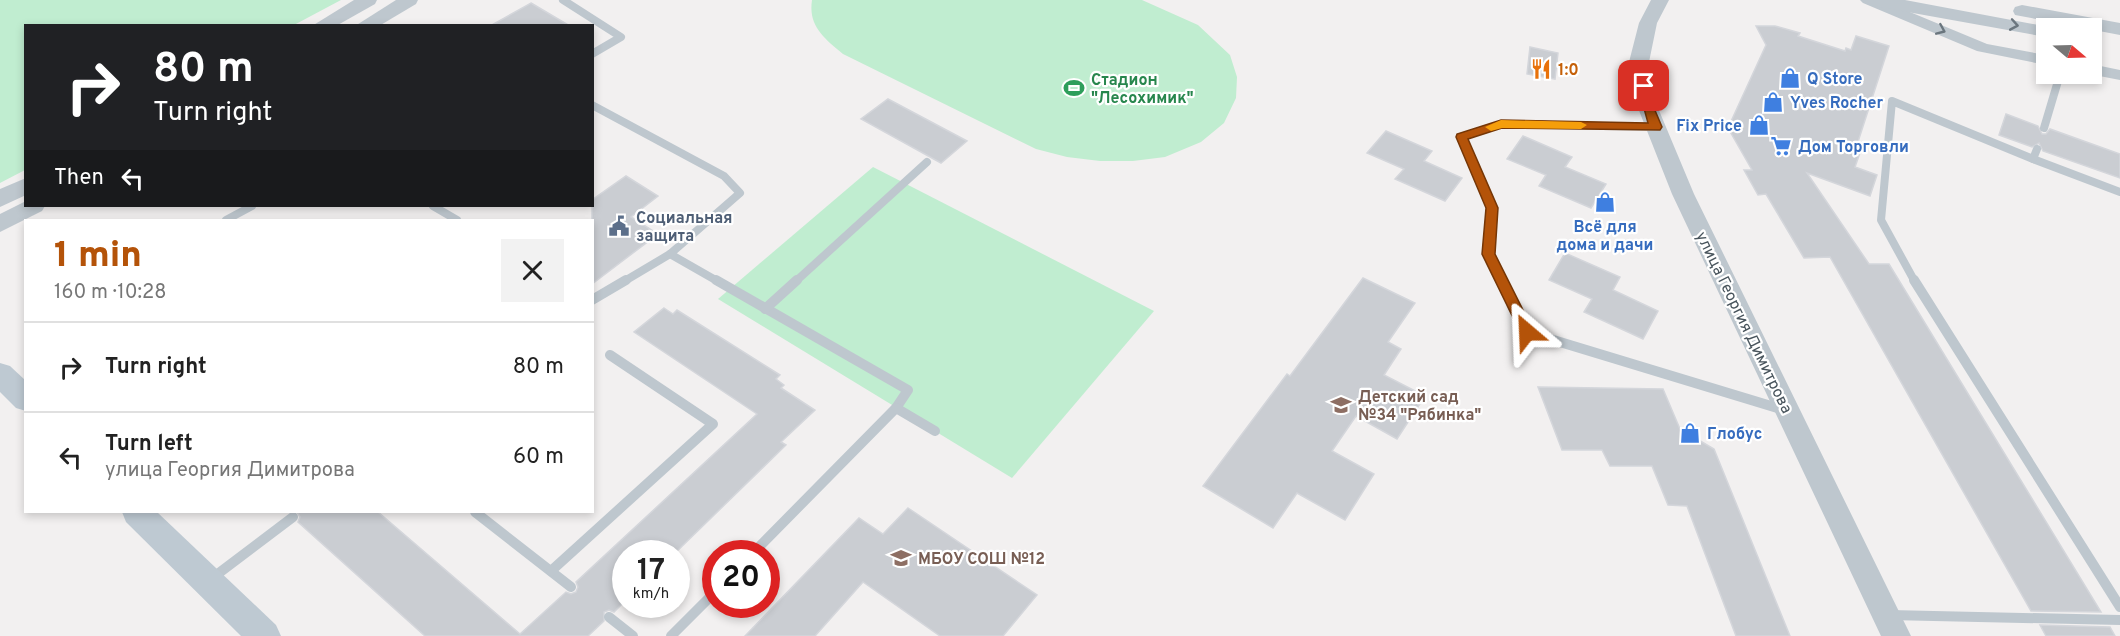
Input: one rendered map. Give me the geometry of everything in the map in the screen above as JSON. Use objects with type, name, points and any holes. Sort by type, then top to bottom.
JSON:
[{"type":"main road","points":[[0,374],[24,398]]},
{"type":"main road","points":[[138,513],[264,636]]},
{"type":"street","points":[[325,24],[368,0]]},
{"type":"street","points":[[367,24],[409,0]]},
{"type":"street","name":"улица Георгия Димитрова","points":[[1660,0],[1648,23],[1639,63],[1648,108],[1683,194],[1892,625]]},
{"type":"street","points":[[1868,0],[1983,48],[2036,58]]},
{"type":"street","points":[[1874,0],[2036,29]]},
{"type":"street","points":[[1964,0],[2120,29]]},
{"type":"street","points":[[2102,41],[2120,45]]},
{"type":"street","points":[[2102,71],[2120,75]]},
{"type":"street","points":[[0,199],[24,186]]},
{"type":"street","points":[[0,224],[31,207]]},
{"type":"lane","points":[[563,0],[621,38],[594,53]]},
{"type":"lane","points":[[2044,128],[2057,84]]},
{"type":"lane","points":[[2120,192],[1892,101],[1881,220],[1906,267],[2120,607]]},
{"type":"lane","points":[[594,106],[724,176],[740,193],[670,255],[594,299]]},
{"type":"lane","points":[[1656,127],[1501,124],[1462,137],[1492,208],[1489,254],[1527,332],[1788,411]]},
{"type":"lane","points":[[2033,159],[2037,148]]},
{"type":"lane","points":[[765,309],[927,162]]},
{"type":"lane","points":[[228,219],[250,207]]},
{"type":"lane","points":[[435,207],[455,219]]},
{"type":"lane","points":[[670,255],[908,390],[896,408],[766,540]]},
{"type":"lane","points":[[551,571],[713,424],[610,355]]},
{"type":"lane","points":[[896,408],[935,431]]},
{"type":"lane","points":[[476,513],[571,587]]},
{"type":"lane","points":[[207,582],[293,517]]},
{"type":"lane","points":[[671,636],[702,605]]},
{"type":"lane","points":[[609,617],[633,636]]},
{"type":"lane","points":[[1892,625],[2120,620]]},
{"type":"green space","points":[[0,0],[341,0],[296,24],[24,24],[24,171],[0,183]]},
{"type":"green space","name":"Стадион \"Лесохимик\"","points":[[812,0],[1142,0],[1198,25],[1230,55],[1237,77],[1236,98],[1224,123],[1201,142],[1165,157],[1133,161],[1100,161],[1067,157],[1036,149],[843,54],[819,31],[812,17]]},
{"type":"green space","points":[[873,167],[1154,311],[1012,478],[718,299]]},
{"type":"building","points":[[531,3],[567,24],[494,24]]},
{"type":"building","points":[[1756,26],[1775,26],[1800,33],[1798,36],[1845,51],[1846,48],[1851,50],[1856,36],[1889,46],[1856,148],[1861,150],[1855,167],[1877,175],[1870,196],[1807,173],[1869,264],[1889,264],[2101,612],[2031,611],[1830,257],[1804,258],[1766,194],[1758,195],[1744,170],[1752,170],[1728,128],[1766,45]]},
{"type":"building","points":[[1530,47],[1558,53],[1555,79],[1527,74]]},
{"type":"building","points":[[888,99],[967,141],[941,163],[861,119]]},
{"type":"building","points":[[2006,114],[2038,126],[2042,134],[2046,134],[2050,129],[2120,154],[2120,178],[2043,151],[2039,143],[2032,147],[1999,135]]},
{"type":"building","points":[[1386,131],[1432,151],[1424,161],[1462,178],[1445,201],[1395,179],[1404,169],[1367,153]]},
{"type":"building","points":[[1523,136],[1572,157],[1565,167],[1606,184],[1591,208],[1539,186],[1546,175],[1507,159]]},
{"type":"building","name":"Социальная защита","points":[[626,176],[658,196],[631,217],[658,234],[594,282],[592,207],[594,207],[594,199]]},
{"type":"building","points":[[1565,253],[1620,277],[1613,290],[1658,311],[1643,339],[1584,312],[1592,299],[1549,280]]},
{"type":"building","name":"Детский сад №34 \"Рябинка\"","points":[[1363,278],[1415,303],[1388,342],[1401,349],[1384,375],[1425,396],[1397,439],[1356,416],[1332,451],[1374,474],[1345,520],[1297,493],[1273,528],[1203,486],[1287,374],[1290,376]]},
{"type":"building","points":[[664,308],[673,314],[677,310],[780,375],[776,379],[784,385],[781,388],[815,410],[781,442],[786,445],[688,540],[621,540],[757,414],[634,332]]},
{"type":"building","points":[[1538,387],[1663,389],[1680,429],[1714,449],[1790,636],[1736,636],[1687,506],[1668,505],[1652,466],[1610,466],[1602,450],[1562,450]]},
{"type":"building","name":"МБОУ СОШ №12","points":[[908,508],[1037,595],[1003,636],[940,636],[863,582],[815,636],[745,636],[762,618],[780,618],[780,600],[859,518],[883,534]]},
{"type":"building","points":[[298,513],[379,513],[520,634],[566,592],[571,594],[576,592],[578,587],[576,582],[612,549],[612,611],[604,612],[604,621],[588,636],[425,636],[298,522],[300,517]]},
{"type":"building","points":[[2040,625],[2110,627],[2115,636],[2046,636]]},
{"type":"slow traffic","points":[[1491,127],[1501,124],[1581,125]]},
{"type":"place","name":"1:0","points":[[1541,69]]},
{"type":"place","name":"Q Store","points":[[1790,78]]},
{"type":"place","name":"Стадион \"Лесохимик\"","points":[[1074,88]]},
{"type":"place","name":"Yves Rocher","points":[[1773,102]]},
{"type":"place","name":"Fix Price","points":[[1759,125]]},
{"type":"place","name":"Дом Торговли","points":[[1781,146]]},
{"type":"place","name":"Всё для дома и дачи","points":[[1605,202]]},
{"type":"place","name":"Социальная защита","points":[[619,226]]},
{"type":"place","name":"Детский сад №34 \"Рябинка\"","points":[[1341,405]]},
{"type":"place","name":"Глобус","points":[[1690,433]]},
{"type":"place","name":"МБОУ СОШ №12","points":[[901,558]]},
{"type":"route","points":[[1527,332],[1489,254],[1492,208],[1462,137],[1501,124],[1656,127],[1648,108],[1644,86]]}]
